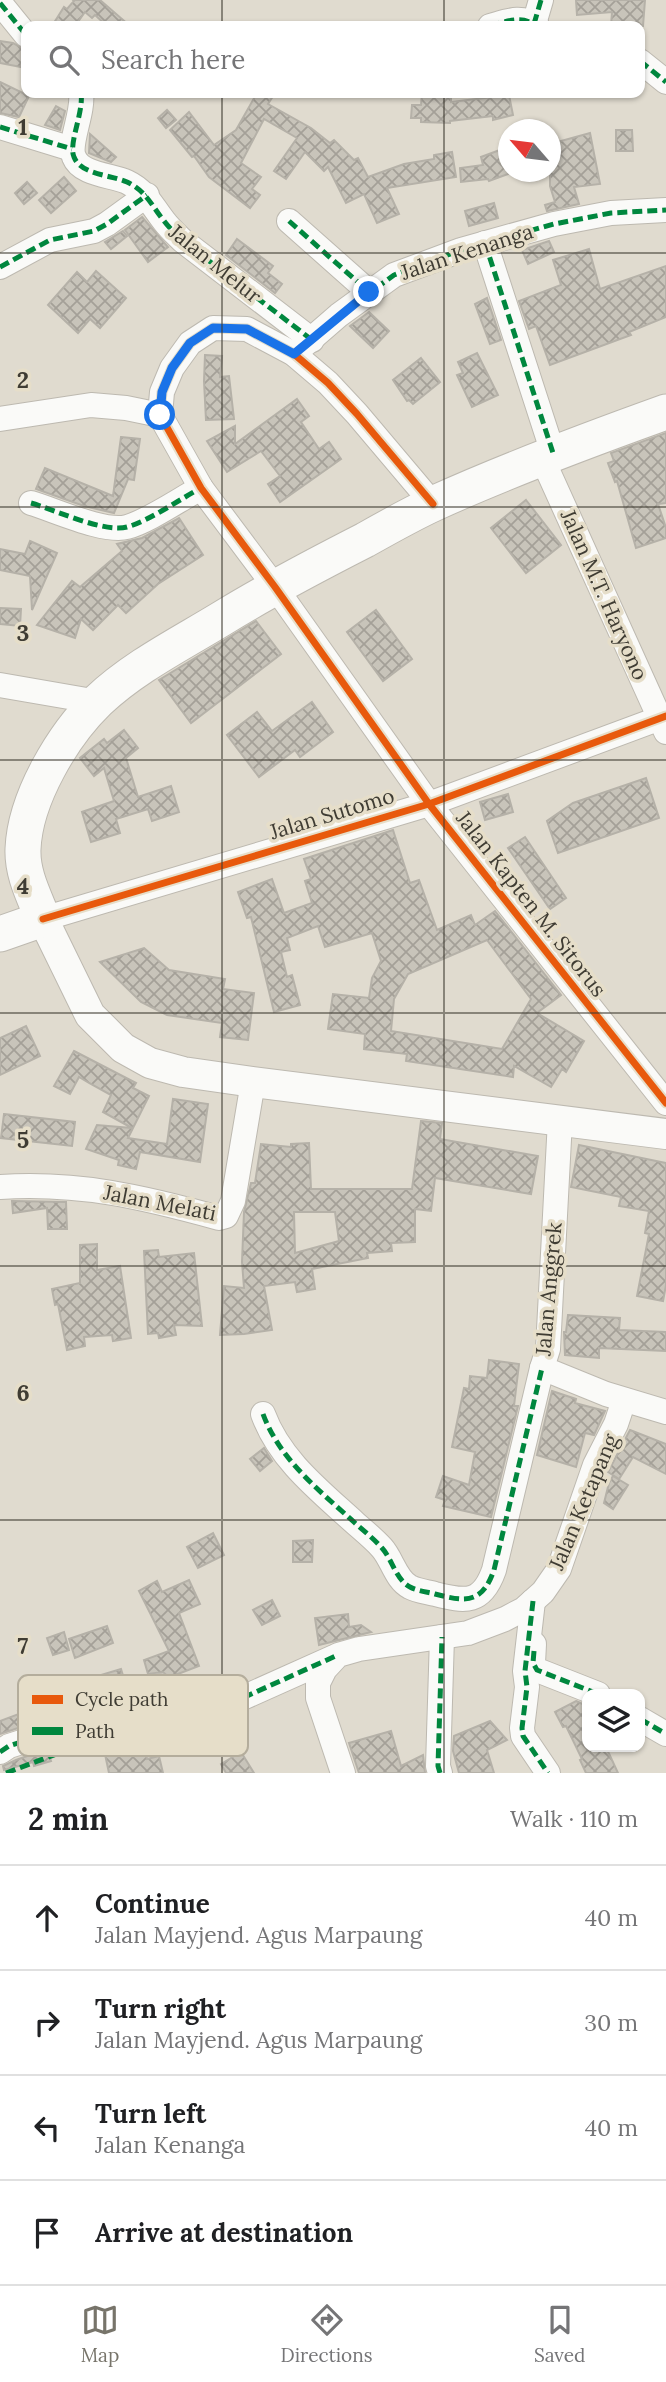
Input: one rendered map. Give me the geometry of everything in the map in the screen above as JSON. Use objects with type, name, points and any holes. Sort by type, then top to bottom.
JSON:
[{"type":"highway","points":[[0,934],[43,919],[23,866],[26,825],[34,800],[57,754],[98,702],[156,659],[275,587],[433,504],[548,456],[666,412]]},
{"type":"main road","points":[[43,919],[90,1015],[107,1035],[123,1048],[150,1063],[183,1072],[253,1082],[666,1134]]},
{"type":"street","points":[[536,21],[541,0]]},
{"type":"street","points":[[0,3],[21,29]]},
{"type":"street","points":[[509,21],[528,21]]},
{"type":"street","points":[[645,65],[666,82]]},
{"type":"street","points":[[0,127],[72,149],[81,115],[81,98]]},
{"type":"street","name":"Jalan Melur","points":[[72,149],[79,165],[125,181],[147,195],[165,222],[183,242],[303,347]]},
{"type":"street","points":[[0,267],[50,240],[94,231],[107,225],[147,195]]},
{"type":"street","name":"Jalan Kenanga","points":[[303,347],[369,292],[394,275],[485,243],[554,224],[611,213],[666,210]]},
{"type":"street","points":[[289,221],[369,292]]},
{"type":"street","name":"Jalan M.T. Haryono","points":[[485,243],[548,456],[664,722]]},
{"type":"street","points":[[0,419],[91,405],[160,415],[162,392],[172,368],[190,343],[213,328],[247,329],[303,347],[328,383],[433,504]]},
{"type":"street","name":"Jalan Kapten M. Sitorus","points":[[160,415],[201,488],[429,804],[666,1103]]},
{"type":"street","points":[[31,503],[96,524],[126,527],[201,488]]},
{"type":"street","points":[[0,685],[98,702]]},
{"type":"street","name":"Jalan Sutomo","points":[[43,919],[429,804],[664,722]]},
{"type":"street","name":"Jalan Melati","points":[[0,1187],[41,1184],[99,1190],[148,1199],[219,1218],[226,1216],[233,1202],[253,1082]]},
{"type":"street","name":"Jalan Anggrek","points":[[560,1120],[548,1349],[542,1368],[624,1400],[666,1412]]},
{"type":"street","points":[[263,1414],[281,1451],[317,1489],[382,1548],[404,1582],[410,1587],[437,1595],[461,1600],[472,1599],[482,1593],[494,1570],[542,1368]]},
{"type":"street","name":"Jalan Ketapang","points":[[248,1696],[359,1648],[468,1633],[505,1619],[536,1598],[559,1569],[595,1465],[616,1424],[624,1400]]},
{"type":"street","points":[[536,1598],[533,1663],[543,1674],[584,1689]]},
{"type":"street","points":[[536,1598],[525,1671],[527,1687],[522,1728],[523,1736],[548,1773]]},
{"type":"street","points":[[440,1773],[438,1766],[442,1637]]},
{"type":"street","points":[[338,1655],[318,1683],[318,1698],[343,1773]]},
{"type":"street","points":[[645,1722],[666,1734]]},
{"type":"street","points":[[0,1752],[18,1743]]},
{"type":"building","points":[[100,0],[124,21],[102,21],[95,15],[92,18],[85,12],[79,21],[55,21],[64,7],[67,9],[74,1]]},
{"type":"building","points":[[576,0],[645,0],[643,21],[611,21],[612,12],[577,15]]},
{"type":"building","points":[[0,41],[21,47],[21,67],[0,63]]},
{"type":"building","points":[[0,82],[21,92],[21,98],[28,98],[19,117],[0,113]]},
{"type":"building","points":[[254,98],[272,98],[268,104],[311,128],[330,143],[334,140],[354,160],[358,158],[368,177],[404,164],[434,159],[434,155],[452,152],[456,177],[387,188],[399,214],[377,223],[364,194],[346,203],[328,167],[324,171],[305,152],[286,179],[274,171],[297,138],[264,119],[241,163],[261,177],[252,189],[260,195],[250,208],[209,177],[170,130],[189,112],[214,145],[236,130]]},
{"type":"building","points":[[422,98],[451,98],[451,102],[510,98],[513,115],[493,120],[493,116],[450,123],[421,122],[421,118],[411,118],[412,105],[421,105]]},
{"type":"building","points":[[56,106],[65,111],[60,130],[45,125]]},
{"type":"building","points":[[167,110],[176,120],[166,128],[158,118]]},
{"type":"building","points":[[616,130],[632,130],[633,151],[616,151]]},
{"type":"building","points":[[590,133],[600,184],[574,187],[579,204],[547,211],[545,205],[555,202],[550,182],[561,182],[561,141]]},
{"type":"building","points":[[90,134],[116,157],[111,162],[89,153]]},
{"type":"building","points":[[498,151],[498,178],[489,181],[461,182],[460,168],[483,165],[481,157]]},
{"type":"building","points":[[64,177],[76,191],[51,213],[39,200]]},
{"type":"building","points":[[27,182],[37,193],[24,204],[15,193]]},
{"type":"building","points":[[494,203],[498,218],[469,226],[465,211]]},
{"type":"building","points":[[142,217],[168,247],[148,262],[125,230]]},
{"type":"building","points":[[123,231],[127,236],[111,249],[105,242]]},
{"type":"building","points":[[237,239],[273,266],[268,273],[282,284],[275,293],[226,255]]},
{"type":"building","points":[[549,241],[554,252],[528,264],[522,250]]},
{"type":"building","points":[[589,249],[600,289],[666,266],[666,317],[629,332],[631,335],[550,365],[536,326],[529,329],[519,301],[561,285],[553,260]]},
{"type":"building","points":[[96,271],[126,298],[100,328],[90,319],[78,333],[48,305],[77,272],[87,282]]},
{"type":"building","points":[[487,298],[501,340],[490,344],[475,304]]},
{"type":"building","points":[[369,312],[389,331],[373,348],[350,326]]},
{"type":"building","points":[[477,353],[498,395],[472,407],[457,375],[463,373],[458,362]]},
{"type":"building","points":[[205,355],[222,356],[220,377],[229,376],[234,419],[206,420]]},
{"type":"building","points":[[421,358],[440,382],[413,404],[407,401],[393,380]]},
{"type":"building","points":[[297,399],[309,416],[301,422],[319,449],[329,442],[341,459],[280,502],[268,484],[280,476],[261,451],[227,472],[207,441],[235,426],[235,444]]},
{"type":"building","points":[[666,433],[666,503],[658,504],[666,528],[666,538],[636,548],[617,481],[615,482],[608,463],[614,461],[611,453]]},
{"type":"building","points":[[121,437],[140,439],[134,480],[128,479],[114,513],[84,506],[36,489],[45,468],[113,496]]},
{"type":"building","points":[[526,500],[561,545],[526,573],[491,528]]},
{"type":"building","points":[[179,518],[203,555],[158,584],[126,613],[118,605],[93,630],[81,619],[75,638],[37,625],[72,581],[80,587],[122,551],[117,544],[142,538]]},
{"type":"building","points":[[30,541],[57,553],[32,610],[30,576],[0,570],[0,549],[25,554]]},
{"type":"building","points":[[0,608],[21,609],[20,626],[0,624]]},
{"type":"building","points":[[376,610],[412,659],[383,681],[347,632]]},
{"type":"building","points":[[256,621],[281,654],[191,723],[159,680]]},
{"type":"building","points":[[312,702],[333,732],[300,757],[295,750],[259,777],[227,735],[257,712],[272,731]]},
{"type":"building","points":[[124,730],[138,748],[126,758],[138,797],[171,786],[179,812],[152,821],[148,809],[116,819],[120,833],[91,842],[82,812],[114,801],[104,768],[94,776],[80,758],[104,739],[107,743]]},
{"type":"building","points":[[646,778],[659,818],[558,853],[547,821],[573,803]]},
{"type":"building","points":[[508,794],[513,812],[485,820],[480,802]]},
{"type":"building","points":[[393,830],[410,883],[419,880],[437,930],[471,915],[475,925],[495,911],[561,995],[537,1013],[584,1041],[566,1072],[562,1069],[551,1087],[514,1066],[513,1077],[406,1061],[407,1054],[364,1049],[365,1034],[328,1029],[333,994],[369,998],[372,978],[381,961],[372,933],[325,947],[318,926],[287,938],[290,950],[281,952],[287,977],[292,975],[300,1005],[274,1012],[251,917],[247,918],[238,892],[272,879],[284,913],[312,903],[305,881],[311,879],[304,859]],"holes":[[[487,940],[531,999],[502,1049],[391,1031],[394,999],[408,974]]]},
{"type":"building","points":[[525,837],[566,898],[550,909],[508,848]]},
{"type":"building","points":[[144,948],[169,970],[225,979],[223,989],[254,993],[248,1040],[220,1037],[222,1023],[167,1015],[141,1002],[100,962]]},
{"type":"building","points":[[26,1026],[40,1056],[0,1075],[0,1038]]},
{"type":"building","points":[[74,1051],[136,1083],[133,1088],[149,1096],[128,1138],[167,1144],[173,1099],[208,1104],[200,1162],[140,1152],[136,1169],[118,1165],[119,1160],[86,1149],[97,1125],[132,1128],[103,1112],[111,1095],[79,1077],[70,1094],[54,1086]]},
{"type":"building","points":[[4,1114],[75,1122],[72,1146],[1,1138]]},
{"type":"building","points":[[421,1121],[442,1123],[440,1139],[538,1156],[531,1194],[435,1178],[431,1211],[415,1209],[415,1242],[391,1243],[392,1251],[367,1253],[368,1258],[312,1269],[315,1289],[297,1292],[295,1282],[264,1286],[272,1330],[220,1335],[224,1286],[244,1288],[244,1212],[251,1183],[255,1183],[261,1144],[291,1147],[291,1144],[309,1143],[311,1189],[412,1189]],"holes":[[[294,1212],[335,1212],[339,1241],[295,1253]]]},
{"type":"building","points":[[579,1145],[666,1163],[666,1285],[663,1301],[637,1296],[649,1234],[645,1233],[649,1211],[619,1206],[621,1197],[571,1187]]},
{"type":"building","points":[[12,1201],[66,1202],[67,1229],[48,1229],[47,1208],[13,1213]]},
{"type":"building","points":[[97,1244],[97,1270],[120,1266],[131,1338],[113,1341],[112,1335],[84,1337],[85,1346],[67,1350],[58,1304],[55,1305],[52,1289],[80,1283],[80,1245]]},
{"type":"building","points":[[158,1250],[159,1257],[194,1253],[202,1326],[174,1325],[176,1335],[159,1338],[158,1333],[148,1334],[144,1251]]},
{"type":"building","points":[[568,1315],[620,1318],[619,1330],[666,1332],[666,1351],[599,1348],[599,1358],[565,1355],[564,1332]]},
{"type":"building","points":[[489,1360],[519,1364],[514,1406],[518,1406],[491,1517],[443,1506],[445,1500],[436,1497],[443,1476],[469,1485],[475,1452],[452,1447],[464,1388],[469,1389],[470,1376],[487,1378]]},
{"type":"building","points":[[552,1391],[576,1399],[575,1403],[605,1411],[594,1435],[585,1433],[576,1467],[537,1455]]},
{"type":"building","points":[[630,1430],[666,1444],[666,1474],[633,1457],[619,1479],[608,1472]]},
{"type":"building","points":[[264,1448],[272,1461],[260,1471],[250,1459]]},
{"type":"building","points":[[613,1476],[628,1485],[613,1509],[604,1503]]},
{"type":"building","points":[[213,1533],[224,1555],[198,1568],[187,1547]]},
{"type":"building","points":[[313,1540],[312,1562],[293,1562],[293,1541]]},
{"type":"building","points":[[189,1580],[200,1604],[179,1613],[199,1666],[175,1675],[166,1675],[163,1672],[148,1674],[144,1660],[169,1651],[139,1591],[157,1581],[162,1592]]},
{"type":"building","points":[[272,1600],[280,1616],[262,1625],[253,1610]]},
{"type":"building","points":[[348,1614],[349,1627],[361,1625],[371,1632],[319,1645],[315,1618]]},
{"type":"building","points":[[107,1626],[113,1643],[75,1658],[69,1639]]},
{"type":"building","points":[[64,1632],[69,1650],[53,1655],[47,1638]]},
{"type":"building","points":[[121,1669],[123,1675],[101,1675]]},
{"type":"building","points":[[576,1701],[582,1704],[582,1752],[608,1752],[618,1773],[586,1773],[566,1726],[563,1727],[555,1712]]},
{"type":"building","points":[[18,1714],[18,1728],[0,1734],[0,1721]]},
{"type":"building","points":[[490,1721],[507,1740],[487,1750],[494,1773],[459,1773],[453,1751],[454,1736]]},
{"type":"building","points":[[391,1731],[401,1766],[423,1755],[425,1773],[359,1773],[349,1743]]},
{"type":"building","points":[[27,1756],[49,1756],[51,1761],[34,1766],[33,1762],[4,1770],[3,1766]]},
{"type":"building","points":[[105,1756],[146,1756],[147,1759],[159,1756],[163,1773],[109,1773]]},
{"type":"building","points":[[234,1756],[243,1756],[254,1773],[226,1773],[221,1764]]},
{"type":"marked path","points":[[535,21],[541,0]]},
{"type":"marked path","points":[[0,3],[21,29]]},
{"type":"marked path","points":[[509,21],[525,21]]},
{"type":"marked path","points":[[645,65],[666,82]]},
{"type":"marked path","points":[[81,98],[73,144],[74,157],[78,163],[83,168],[127,182],[139,190],[183,241],[312,340]]},
{"type":"marked path","points":[[0,127],[72,149]]},
{"type":"marked path","points":[[0,267],[50,240],[94,231],[147,195]]},
{"type":"marked path","points":[[294,354],[339,315],[394,275],[461,250],[554,224],[611,213],[666,210]]},
{"type":"marked path","points":[[289,221],[369,292]]},
{"type":"marked path","points":[[485,243],[553,453]]},
{"type":"marked path","points":[[31,503],[93,524],[117,528],[145,520],[201,488]]},
{"type":"marked path","points":[[263,1414],[270,1431],[290,1460],[379,1545],[405,1584],[416,1590],[446,1597],[472,1598],[484,1589],[494,1570],[542,1368]]},
{"type":"marked path","points":[[533,1601],[522,1728],[523,1736],[548,1773]]},
{"type":"marked path","points":[[440,1773],[438,1766],[442,1637]]},
{"type":"marked path","points":[[534,1651],[533,1663],[537,1670],[585,1689]]},
{"type":"marked path","points":[[248,1696],[338,1655]]},
{"type":"marked path","points":[[645,1722],[666,1734]]},
{"type":"marked path","points":[[0,1752],[18,1743]]},
{"type":"marked path","points":[[6,1773],[51,1756]]},
{"type":"cycle path","points":[[433,504],[328,383],[294,354],[247,329],[213,328],[190,343],[172,368],[162,392],[160,415],[201,488],[429,804],[666,1103]]},
{"type":"cycle path","points":[[43,919],[429,804],[666,716]]},
{"type":"route","points":[[160,415],[162,392],[172,368],[190,343],[213,328],[247,329],[294,354],[369,292]]}]
